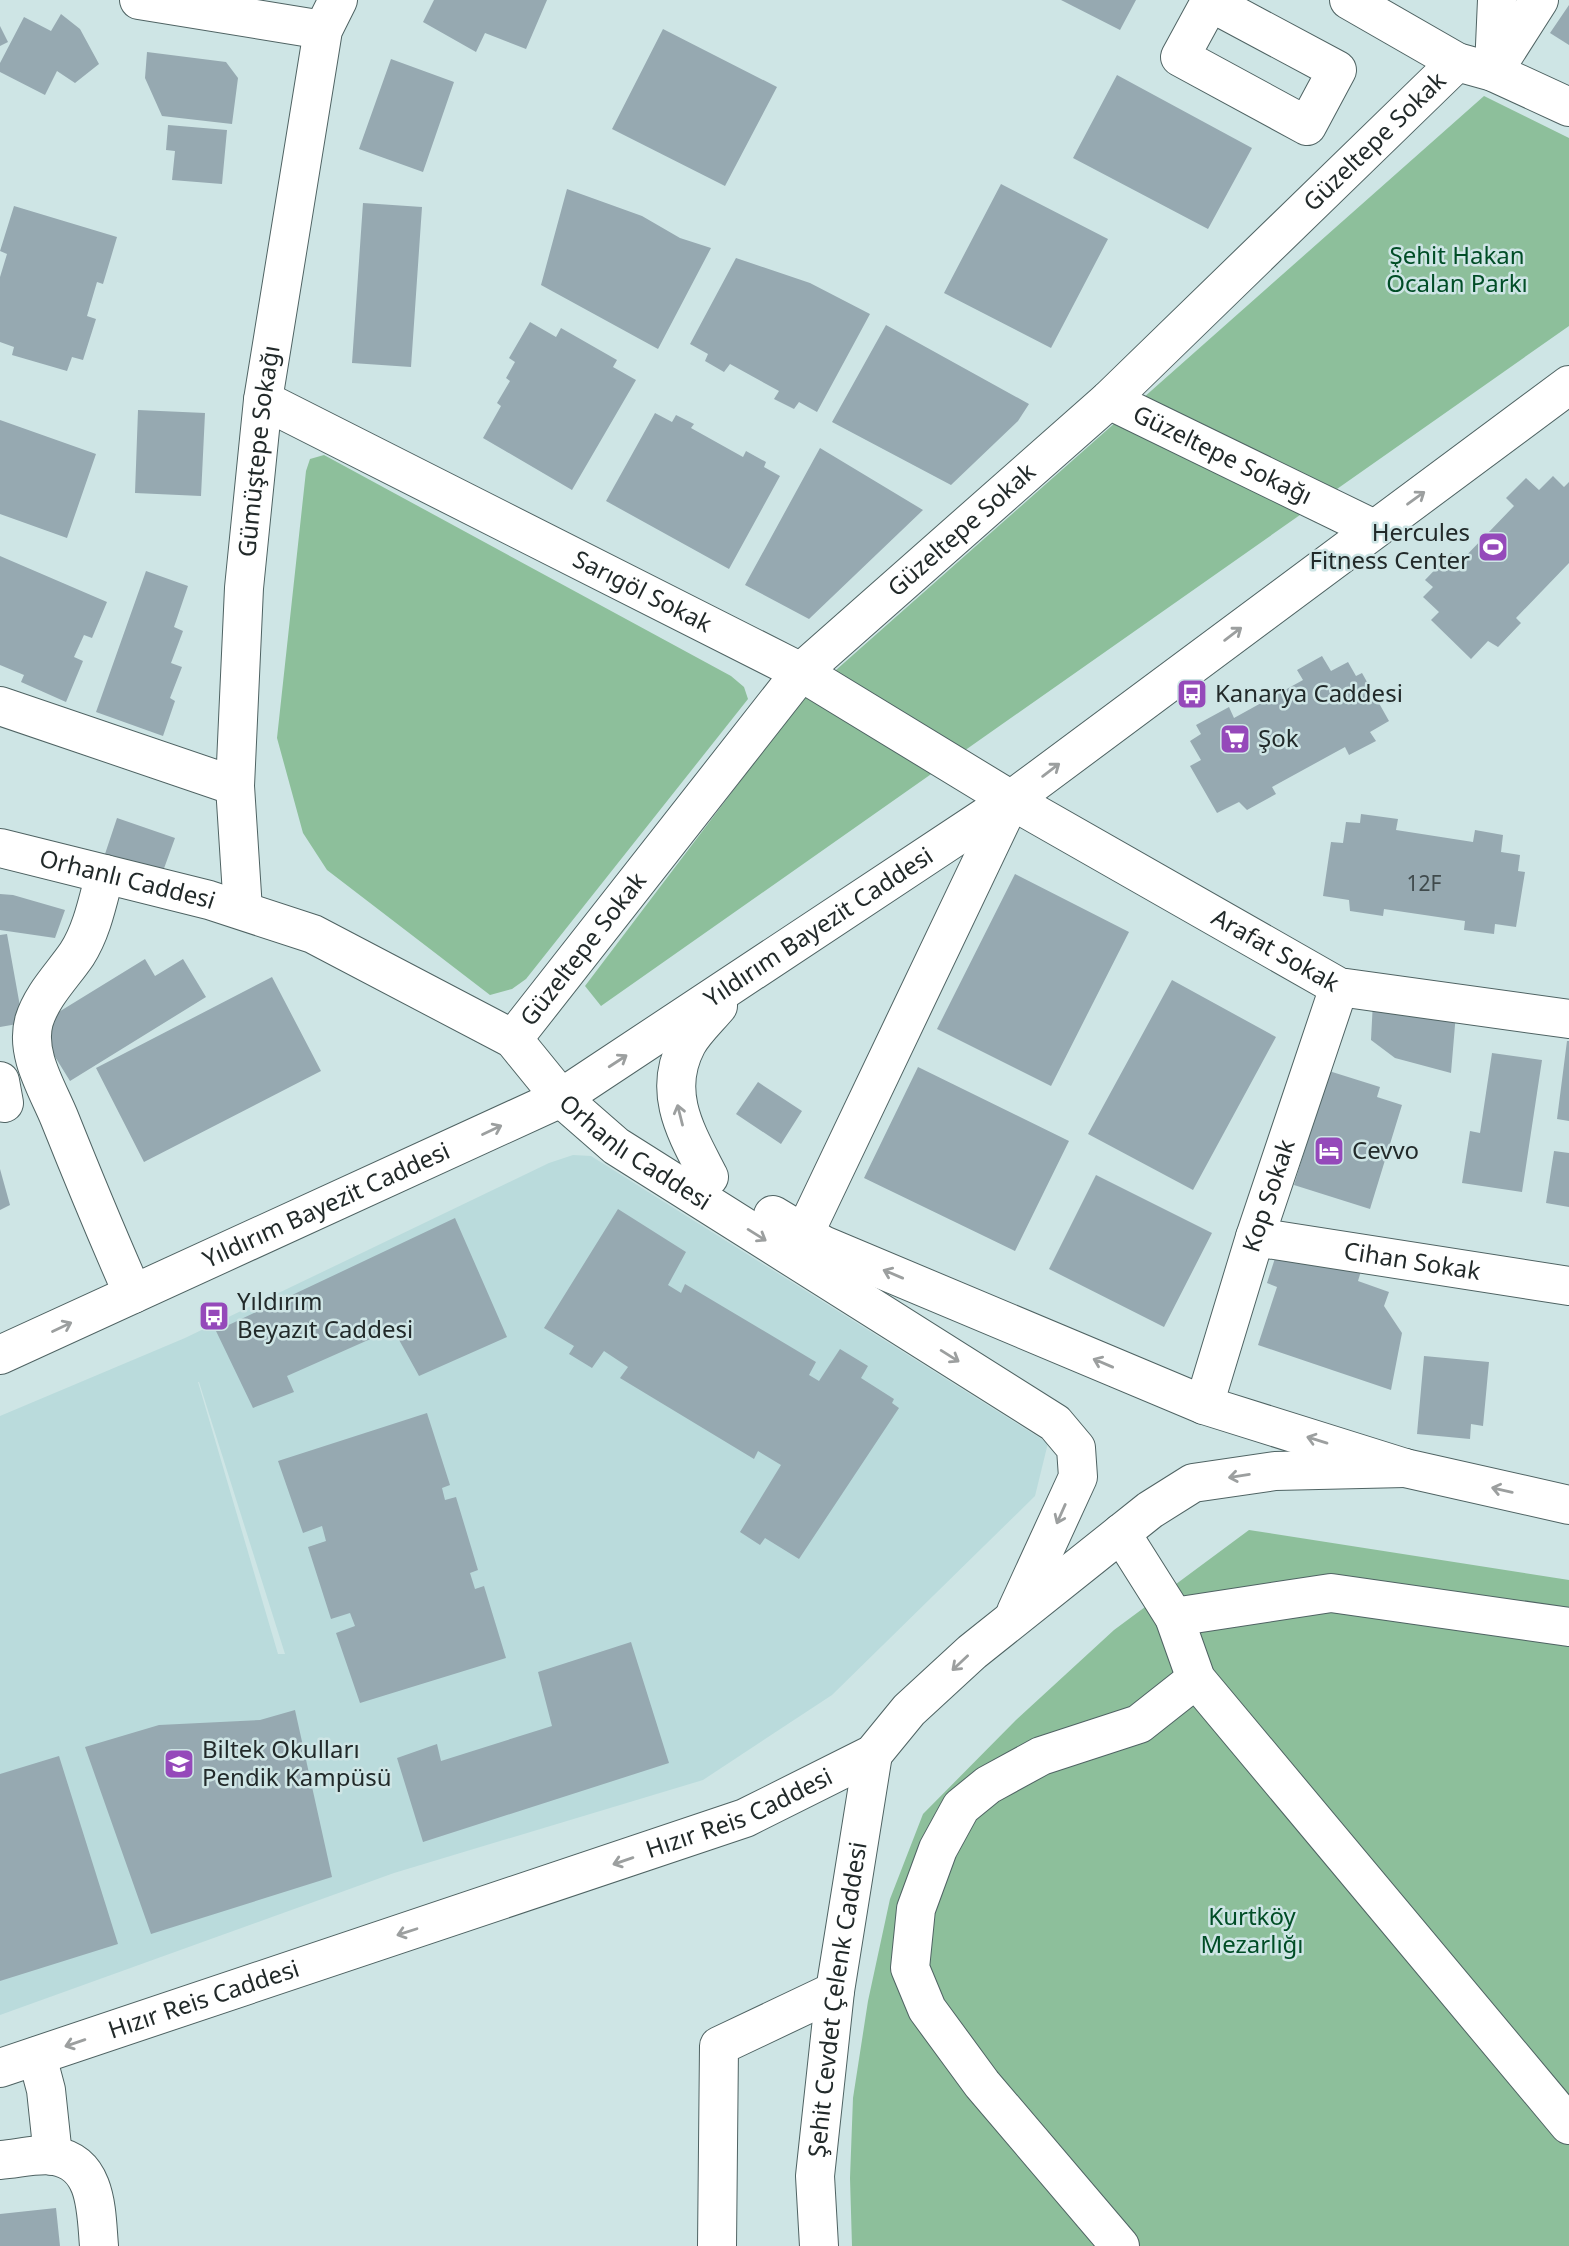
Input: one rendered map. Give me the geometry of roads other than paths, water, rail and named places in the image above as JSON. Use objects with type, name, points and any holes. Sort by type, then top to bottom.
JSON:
[{"type":"street","points":[[139,0],[331,15]]},
{"type":"street","points":[[1349,0],[1457,62],[1493,72],[1569,107]]},
{"type":"street","points":[[1493,72],[1497,0]]},
{"type":"street","points":[[1493,72],[1539,0]]},
{"type":"street","name":"Gümüştepe Sokağı","points":[[243,910],[234,786],[244,588],[263,400],[331,15]]},
{"type":"street","name":"Güzeltepe Sokak","points":[[513,1039],[802,672],[1110,400],[1457,62]]},
{"type":"street","name":"Yıldırım Bayezit Caddesi","points":[[0,1355],[561,1098],[1011,800],[1569,385]]},
{"type":"street","name":"Sarıgöl Sokak","points":[[263,400],[802,672],[1011,800]]},
{"type":"street","name":"Güzeltepe Sokağı","points":[[1110,400],[1374,529]]},
{"type":"street","points":[[0,706],[234,786]]},
{"type":"street","points":[[804,1234],[1011,800]]},
{"type":"street","name":"Arafat Sokak","points":[[1011,800],[1339,988],[1569,1020]]},
{"type":"street","name":"Orhanlı Caddesi","points":[[0,848],[243,910],[313,934],[513,1039],[561,1098],[616,1146],[1055,1423],[1076,1448],[1078,1477],[1013,1620]]},
{"type":"street","points":[[105,874],[95,913],[79,952],[42,1002],[34,1020],[32,1043],[38,1069],[84,1185],[133,1294]]},
{"type":"street","points":[[709,1177],[678,1115],[677,1079],[687,1044],[738,981]]},
{"type":"street","name":"Kop Sokak","points":[[1204,1405],[1255,1237],[1339,988]]},
{"type":"street","points":[[561,1098],[628,1122],[709,1177],[836,1250],[1204,1405],[1405,1468],[1569,1505]]},
{"type":"street","name":"Cihan Sokak","points":[[1255,1237],[1569,1286]]},
{"type":"street","name":"Hızır Reis Caddesi","points":[[0,2068],[745,1818],[873,1754],[909,1710],[972,1651],[1121,1533],[1192,1483],[1275,1471],[1405,1468]]},
{"type":"street","points":[[1121,1533],[1174,1618],[1196,1679],[1569,2125]]},
{"type":"street","points":[[1174,1618],[1331,1593],[1569,1627]]},
{"type":"street","points":[[1120,2246],[982,2084],[927,2009],[910,1968],[916,1909],[938,1849],[961,1807],[988,1784],[1041,1756],[1139,1724],[1196,1679]]},
{"type":"street","name":"Şehit Cevdet Çelenk Caddesi","points":[[819,2246],[815,2176],[835,1991],[873,1754]]},
{"type":"street","points":[[717,2246],[719,2046],[835,1991]]},
{"type":"street","points":[[37,2056],[46,2090],[53,2156]]},
{"type":"street","points":[[0,2160],[53,2156],[78,2168],[92,2187],[99,2246]]},
{"type":"place","name":"Hercules Fitness Center","points":[[1493,547]]},
{"type":"place","name":"Kanarya Caddesi","points":[[1192,694]]},
{"type":"place","name":"Şok","points":[[1235,739]]},
{"type":"place","name":"Cevvo","points":[[1329,1151]]},
{"type":"place","name":"Yıldırım Beyazıt Caddesi","points":[[214,1316]]},
{"type":"place","name":"Biltek Okulları Pendik Kampüsü","points":[[179,1764]]},
{"type":"park label","name":"Şehit Hakan Öcalan Parkı","points":[[1457,270]]},
{"type":"park label","name":"Kurtköy Mezarlığı","points":[[1252,1931]]}]
